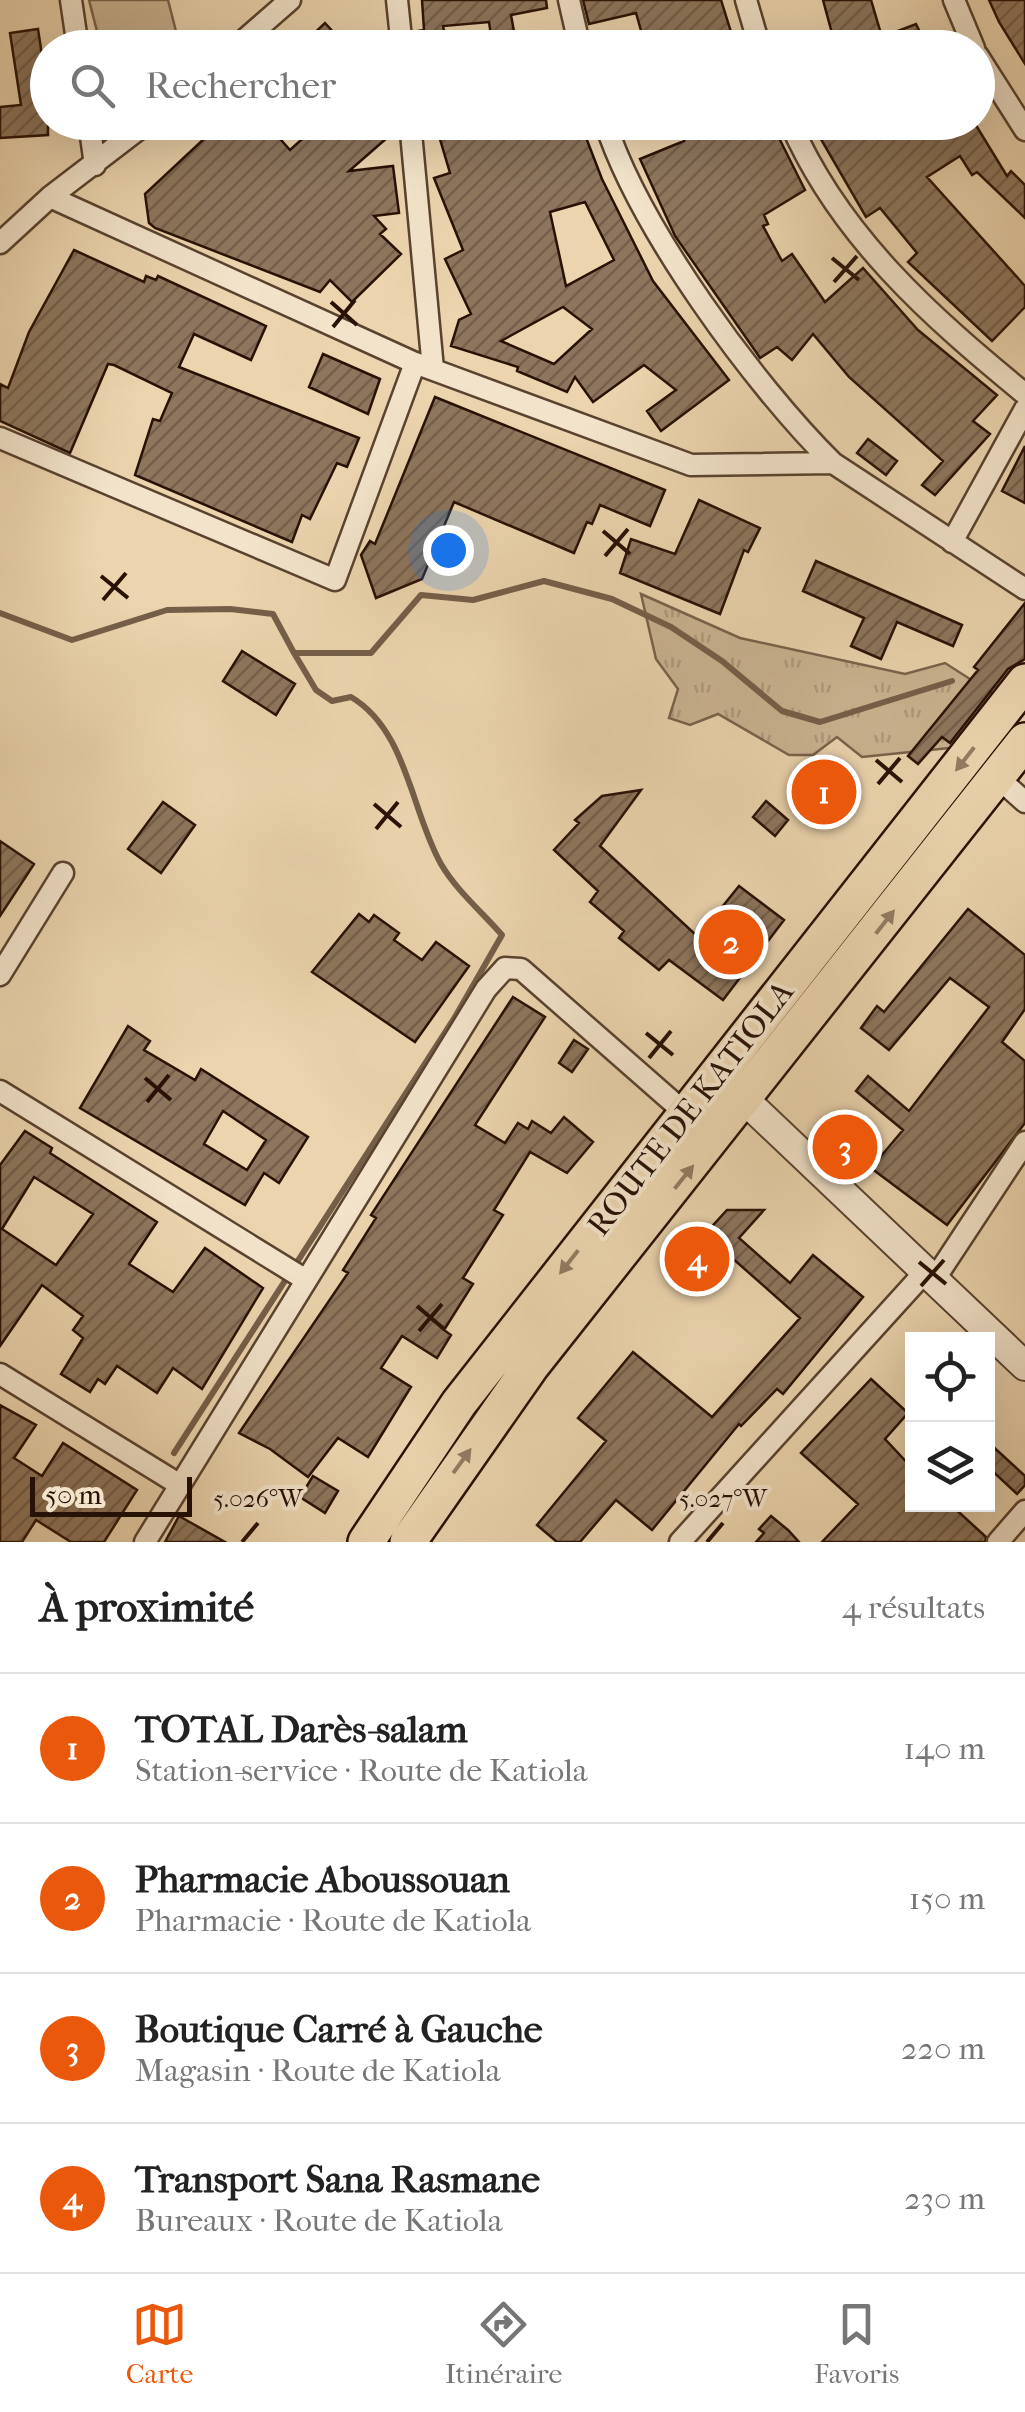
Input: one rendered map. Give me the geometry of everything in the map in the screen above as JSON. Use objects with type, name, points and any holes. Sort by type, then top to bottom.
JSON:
[{"type":"highway","name":"ROUTE DE KATIOLA","points":[[366,1542],[459,1403],[1025,682]]},
{"type":"highway","name":"ROUTE DE KATIOLA","points":[[408,1542],[531,1366],[746,1100],[1025,741]]},
{"type":"street","points":[[71,0],[75,30]]},
{"type":"street","points":[[256,30],[290,0]]},
{"type":"street","points":[[397,0],[400,30]]},
{"type":"street","points":[[568,0],[576,30]]},
{"type":"street","points":[[746,0],[755,30]]},
{"type":"street","points":[[954,0],[966,30]]},
{"type":"street","points":[[995,89],[1025,130]]},
{"type":"street","points":[[92,140],[95,165]]},
{"type":"street","points":[[0,243],[50,196],[126,140]]},
{"type":"street","points":[[0,438],[335,580],[424,366],[411,140]]},
{"type":"street","points":[[614,140],[674,259],[784,410],[833,463],[1025,589]]},
{"type":"street","points":[[799,140],[820,182],[853,231],[912,296],[1025,394]]},
{"type":"street","points":[[50,196],[424,366],[692,465],[833,463]]},
{"type":"street","points":[[952,542],[1025,409]]},
{"type":"street","points":[[997,777],[1025,802]]},
{"type":"street","points":[[0,975],[63,873]]},
{"type":"street","points":[[144,1542],[486,990],[505,968],[521,969],[684,1112]]},
{"type":"street","points":[[716,1073],[1025,1366]]},
{"type":"street","points":[[0,1091],[306,1280]]},
{"type":"street","points":[[680,1542],[929,1276],[1022,1158]]},
{"type":"street","points":[[0,1374],[180,1486]]},
{"type":"street","points":[[998,1542],[1025,1511]]},
{"type":"green space","points":[[89,0],[168,0],[176,30],[97,30]]},
{"type":"green space","points":[[641,594],[740,638],[905,674],[945,663],[998,697],[959,747],[862,757],[837,737],[813,755],[789,755],[718,714],[690,725],[669,718],[678,689],[656,659]]},
{"type":"building","points":[[422,0],[546,0],[547,8],[511,15],[514,30],[490,30],[489,22],[424,30]]},
{"type":"building","points":[[583,0],[721,0],[730,30],[641,30],[636,13],[589,24]]},
{"type":"building","points":[[823,0],[871,0],[880,30],[831,30]]},
{"type":"building","points":[[989,0],[1025,0],[1025,64],[999,22]]},
{"type":"building","points":[[30,30],[30,136],[0,138],[0,107],[21,105],[10,33]]},
{"type":"building","points":[[203,140],[281,140],[290,150],[301,140],[385,140],[349,171],[393,166],[399,213],[374,216],[386,229],[380,234],[401,254],[352,302],[330,280],[320,292],[155,228],[149,223],[145,194]]},
{"type":"building","points":[[440,140],[587,140],[653,281],[729,380],[661,431],[647,411],[676,390],[644,365],[593,402],[575,377],[567,392],[517,371],[518,367],[451,346],[459,320],[471,314],[445,259],[463,250],[434,178],[450,173]],"holes":[[[585,202],[614,260],[566,286],[550,212]],[[563,307],[592,329],[554,364],[501,341]]]},
{"type":"building","points":[[780,140],[805,190],[764,215],[768,224],[763,226],[782,261],[792,254],[825,302],[863,268],[918,330],[997,395],[973,421],[990,434],[935,495],[922,485],[943,461],[849,377],[813,334],[792,360],[777,347],[760,358],[675,236],[640,159],[684,141]]},
{"type":"building","points":[[821,140],[985,140],[1007,176],[1011,171],[1025,185],[1025,218],[977,172],[972,175],[960,156],[927,177],[1025,286],[1025,307],[992,341],[908,262],[917,253],[880,208],[866,217]]},
{"type":"building","points":[[74,250],[144,282],[146,276],[156,280],[158,276],[266,326],[251,360],[194,334],[179,367],[359,438],[347,467],[337,463],[310,519],[302,515],[292,542],[135,475],[153,419],[160,421],[172,393],[114,365],[108,364],[70,453],[0,421],[0,384],[8,388],[29,332]]},
{"type":"building","points":[[323,354],[380,379],[368,414],[309,387]]},
{"type":"building","points":[[435,397],[665,490],[650,526],[600,505],[592,524],[587,522],[574,553],[454,502],[422,579],[376,598],[361,555],[370,541],[375,544]]},
{"type":"building","points":[[868,439],[897,461],[886,475],[857,453]]},
{"type":"building","points":[[1025,446],[1025,503],[1002,491]]},
{"type":"building","points":[[699,500],[760,528],[748,552],[744,550],[720,614],[620,573],[631,539],[675,554]]},
{"type":"building","points":[[816,561],[962,625],[953,646],[897,622],[881,659],[851,646],[864,618],[803,591]]},
{"type":"building","points":[[1025,603],[1025,659],[1008,669],[950,743],[942,737],[918,764],[908,756],[978,670],[974,667]]},
{"type":"building","points":[[242,651],[295,684],[276,715],[223,681]]},
{"type":"building","points":[[817,760],[833,772],[825,781],[836,789],[821,809],[795,790]]},
{"type":"building","points":[[641,790],[600,846],[698,937],[739,886],[784,920],[723,1000],[669,960],[659,970],[619,938],[624,931],[590,902],[598,891],[554,850],[579,823],[575,820],[602,796]]},
{"type":"building","points":[[766,801],[788,820],[775,836],[753,817]]},
{"type":"building","points":[[163,802],[195,825],[161,873],[128,849]]},
{"type":"building","points":[[0,841],[34,864],[0,916]]},
{"type":"building","points":[[968,909],[1025,955],[1025,1009],[1002,1042],[1025,1061],[1025,1123],[947,1225],[871,1168],[903,1130],[856,1091],[868,1076],[909,1111],[989,1007],[950,978],[889,1050],[861,1028],[877,1006],[884,1012]]},
{"type":"building","points":[[359,914],[369,922],[374,915],[399,933],[394,940],[422,960],[436,942],[469,966],[415,1042],[312,972]]},
{"type":"building","points":[[513,997],[545,1017],[475,1125],[505,1143],[518,1123],[528,1129],[532,1121],[551,1133],[564,1117],[593,1142],[567,1173],[530,1152],[494,1210],[503,1215],[463,1278],[473,1284],[444,1330],[451,1335],[437,1358],[402,1336],[381,1368],[411,1387],[368,1457],[338,1438],[308,1477],[270,1449],[239,1433],[348,1273],[343,1270],[376,1218],[371,1215]]},
{"type":"building","points":[[128,1026],[150,1041],[144,1050],[195,1080],[201,1069],[308,1137],[279,1183],[264,1173],[245,1205],[80,1108]],"holes":[[[223,1111],[266,1140],[247,1170],[204,1144]]]},
{"type":"building","points":[[574,1040],[588,1049],[572,1072],[559,1063]]},
{"type":"building","points":[[25,1131],[52,1148],[50,1153],[157,1222],[129,1264],[173,1292],[205,1248],[263,1288],[202,1389],[173,1368],[157,1393],[117,1366],[105,1384],[98,1379],[90,1392],[61,1374],[83,1338],[73,1330],[83,1316],[42,1285],[0,1346],[0,1165]],"holes":[[[34,1177],[93,1214],[56,1265],[2,1229]]]},
{"type":"building","points":[[848,1133],[870,1154],[856,1169],[834,1148]]},
{"type":"building","points":[[727,1210],[764,1210],[739,1238],[790,1283],[813,1255],[863,1297],[783,1394],[777,1389],[739,1424],[652,1530],[616,1500],[580,1542],[557,1542],[537,1525],[606,1441],[578,1418],[633,1352],[712,1417],[800,1318],[705,1234]]},
{"type":"building","points":[[871,1379],[905,1410],[905,1416],[885,1439],[905,1460],[905,1512],[959,1512],[986,1537],[985,1542],[822,1542],[858,1504],[801,1453]]},
{"type":"building","points":[[0,1405],[36,1425],[14,1458],[42,1476],[63,1443],[137,1490],[104,1542],[71,1542],[36,1520],[22,1542],[0,1542]]},
{"type":"building","points":[[995,1448],[1025,1476],[1025,1485],[1017,1494],[995,1474]]},
{"type":"building","points":[[313,1476],[338,1491],[325,1513],[300,1497]]},
{"type":"building","points":[[179,1516],[225,1542],[165,1542]]},
{"type":"building","points":[[771,1516],[799,1542],[756,1542],[764,1533],[759,1529]]},
{"type":"waterway","points":[[0,613],[72,640],[167,610],[230,609],[273,614],[294,653],[371,653],[421,595],[473,600],[544,581],[612,599],[671,627],[722,661],[782,711],[820,722],[952,681]]},
{"type":"waterway","points":[[174,1453],[455,1017],[502,935],[441,864],[396,750],[370,711],[351,697],[332,701],[316,690],[294,653]]},
{"type":"place","name":"TOTAL Darès-salam","points":[[824,792]]},
{"type":"place","name":"Pharmacie Aboussouan","points":[[731,942]]},
{"type":"place","name":"Boutique Carré à Gauche","points":[[845,1147]]},
{"type":"place","name":"Transport Sana Rasmane","points":[[697,1259]]}]
